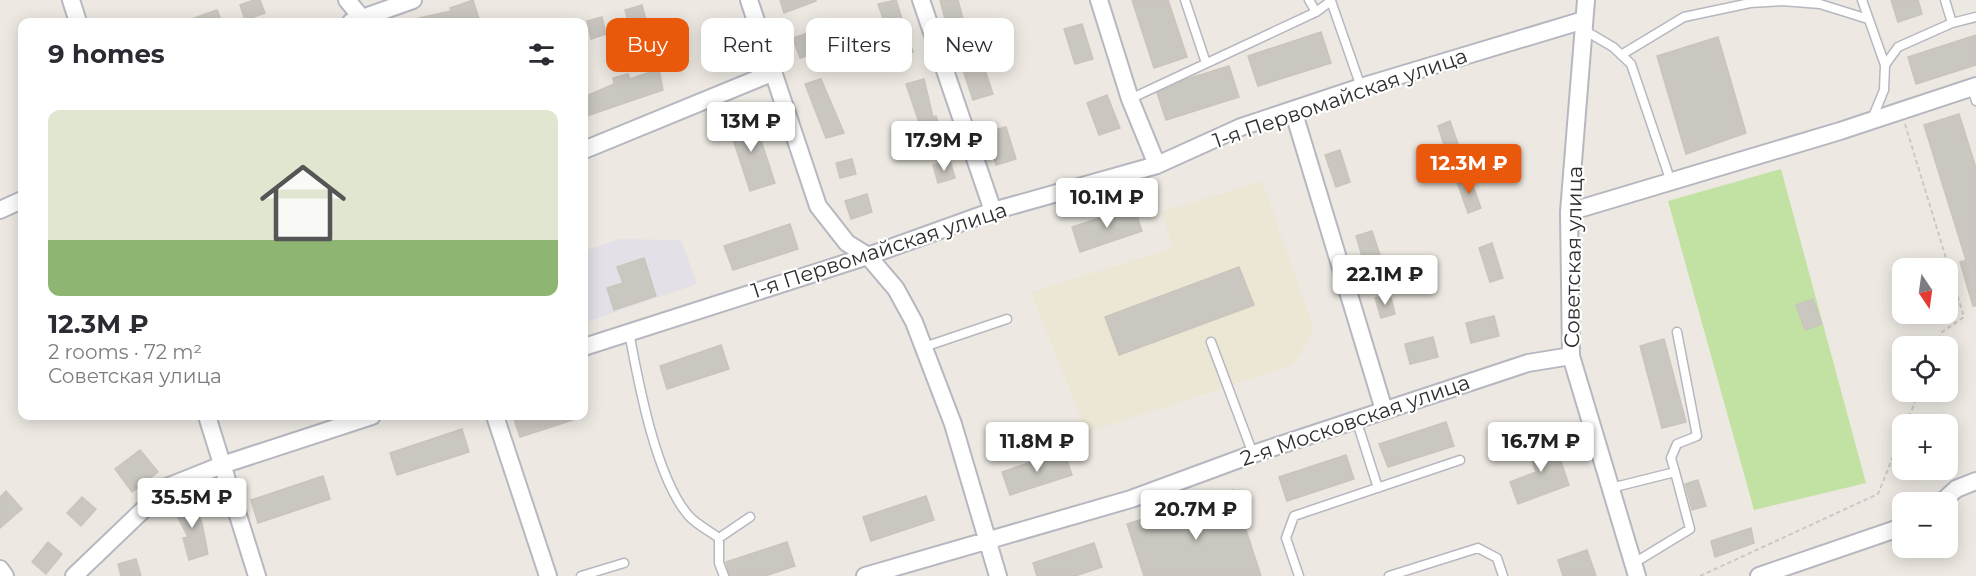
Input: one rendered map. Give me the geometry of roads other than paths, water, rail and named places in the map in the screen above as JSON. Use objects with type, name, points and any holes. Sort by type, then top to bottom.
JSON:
[{"type":"street","points":[[71,0],[77,18]]},
{"type":"street","points":[[347,0],[357,18]]},
{"type":"street","points":[[367,18],[413,0]]},
{"type":"street","points":[[749,0],[755,18]]},
{"type":"street","points":[[921,0],[993,211]]},
{"type":"street","points":[[1099,0],[1130,99],[1157,165]]},
{"type":"street","name":"Советская улица","points":[[1586,0],[1569,212],[1571,356],[1635,569]]},
{"type":"street","name":"1-я Первомайская улица","points":[[588,345],[868,256],[993,211],[1157,165],[1241,127],[1361,87],[1584,24]]},
{"type":"street","points":[[588,148],[774,72],[818,206],[848,243],[868,256],[896,289],[914,322],[953,424],[998,576]]},
{"type":"street","points":[[1569,212],[1901,111],[1975,92]]},
{"type":"street","points":[[1293,110],[1384,410]]},
{"type":"street","points":[[0,210],[18,202]]},
{"type":"street","name":"2-я Московская улица","points":[[865,576],[1131,499],[1253,454],[1528,363],[1571,356]]},
{"type":"street","points":[[208,420],[257,576]]},
{"type":"street","points":[[74,576],[167,487],[222,465],[360,420]]},
{"type":"street","points":[[496,420],[548,576]]},
{"type":"street","points":[[1953,492],[1976,480]]},
{"type":"street","points":[[1759,576],[1892,530]]},
{"type":"street","points":[[0,569],[4,576]]},
{"type":"lane","points":[[1185,0],[1206,63]]},
{"type":"lane","points":[[1309,0],[1316,12]]},
{"type":"lane","points":[[1862,0],[1885,65],[1884,90],[1872,121]]},
{"type":"lane","points":[[1945,0],[1952,23]]},
{"type":"lane","points":[[1130,99],[1316,12],[1331,1],[1361,87]]},
{"type":"lane","points":[[1621,55],[1684,17],[1750,3],[1782,1],[1820,4],[1868,20]]},
{"type":"lane","points":[[1885,65],[1898,48],[1952,23],[1976,17]]},
{"type":"lane","points":[[1584,24],[1631,64],[1671,182]]},
{"type":"lane","points":[[924,347],[1007,319]]},
{"type":"lane","points":[[629,332],[642,400],[672,487],[690,517],[719,538]]},
{"type":"lane","points":[[1635,569],[1690,529],[1671,458],[1677,444],[1697,436],[1677,332]]},
{"type":"lane","points":[[1211,342],[1253,454]]},
{"type":"lane","points":[[1356,420],[1378,488]]},
{"type":"lane","points":[[1299,576],[1286,538],[1294,516],[1461,460]]},
{"type":"lane","points":[[1611,488],[1675,472]]},
{"type":"lane","points":[[719,538],[750,517]]},
{"type":"lane","points":[[719,538],[719,563],[724,576]]},
{"type":"lane","points":[[1389,576],[1478,548],[1497,558],[1503,576]]},
{"type":"lane","points":[[581,576],[624,563]]}]
